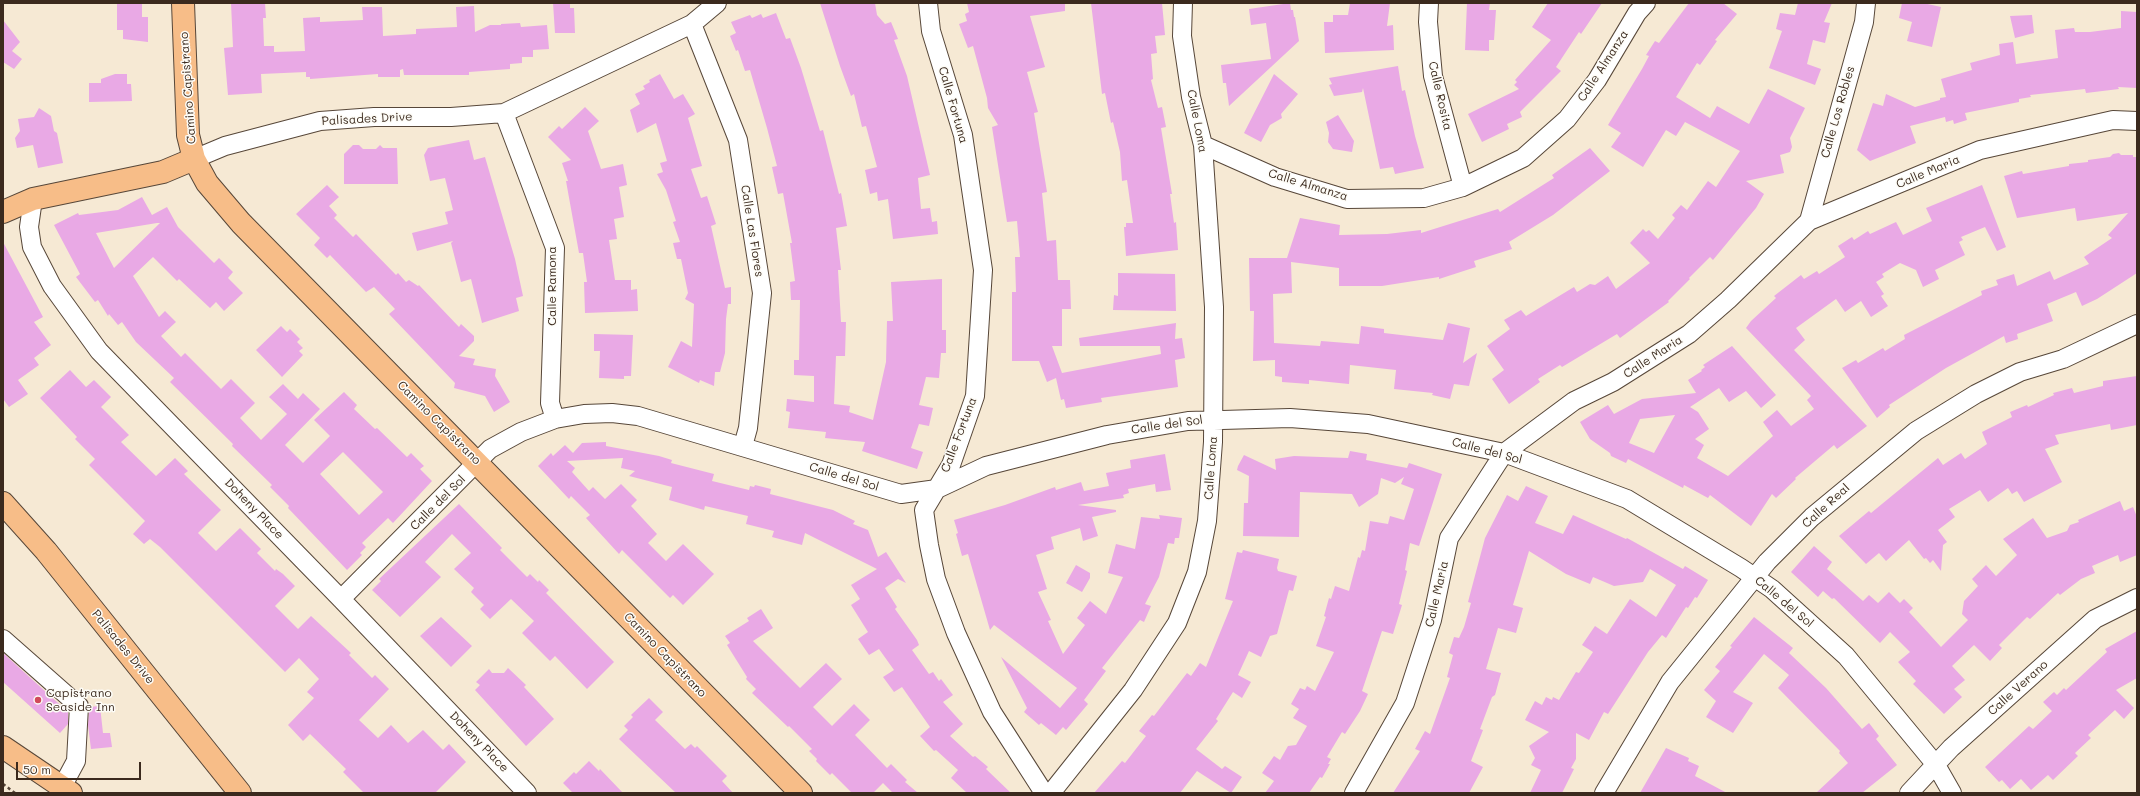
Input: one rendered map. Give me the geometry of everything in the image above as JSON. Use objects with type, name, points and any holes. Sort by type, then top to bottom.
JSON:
[{"type":"main road","name":"Camino Capistrano","points":[[183,3],[188,135],[194,159],[208,183],[241,223],[801,793]]},
{"type":"main road","name":"Palisades Drive","points":[[3,212],[33,199],[163,172],[194,159]]},
{"type":"main road","name":"Palisades Drive","points":[[3,503],[46,551],[240,793]]},
{"type":"main road","points":[[3,747],[67,790]]},
{"type":"street","name":"Palisades Drive","points":[[194,159],[225,146],[320,121],[374,116],[451,117],[504,113],[692,24],[717,3]]},
{"type":"street","name":"Calle Fortuna","points":[[928,3],[931,31],[963,135],[983,270],[975,396],[951,465],[924,510],[936,579],[956,633],[992,712],[1044,793]]},
{"type":"street","name":"Calle Loma","points":[[1051,793],[1133,690],[1167,639],[1185,606],[1197,572],[1207,521],[1214,419],[1214,307],[1203,145],[1191,97],[1182,36],[1183,3]]},
{"type":"street","name":"Calle Rosita","points":[[1429,3],[1428,22],[1433,76],[1463,188]]},
{"type":"street","name":"Calle Almanza","points":[[1203,145],[1275,177],[1347,199],[1424,198],[1463,188],[1522,158],[1567,119],[1597,80],[1637,13],[1646,3]]},
{"type":"street","name":"Calle Los Robles","points":[[1809,221],[1864,22],[1866,3]]},
{"type":"street","name":"Calle Las Flores","points":[[692,24],[738,140],[762,293],[748,428],[743,446]]},
{"type":"street","name":"Calle Ramona","points":[[504,113],[555,248],[550,403],[555,419]]},
{"type":"street","name":"Calle Maria","points":[[1354,793],[1405,704],[1432,620],[1449,538],[1504,453],[1574,401],[1613,382],[1689,334],[1728,300],[1809,221],[1980,150],[2113,120],[2137,121]]},
{"type":"street","name":"Doheny Place","points":[[33,199],[29,227],[32,247],[52,286],[99,351],[341,598],[527,793]]},
{"type":"street","name":"Calle Real","points":[[1604,793],[1670,682],[1767,562],[1812,517],[1916,431],[1976,394],[2020,372],[2063,359],[2137,325]]},
{"type":"street","name":"Calle del Sol","points":[[341,598],[490,450],[521,432],[555,419],[584,414],[612,413],[638,416],[901,494],[937,489],[986,466],[1107,435],[1188,421],[1214,419],[1290,418],[1368,424],[1504,453],[1627,498],[1755,577],[1772,588],[1846,656],[1936,765],[1952,793]]},
{"type":"street","name":"Calle Verano","points":[[1909,793],[1951,748],[2095,619],[2137,598]]},
{"type":"street","points":[[3,639],[79,706],[76,761],[67,790]]},
{"type":"path","points":[[3,784],[15,793]]},
{"type":"building","points":[[117,3],[142,3],[142,17],[148,17],[148,42],[123,39],[123,30],[117,30]]},
{"type":"building","points":[[231,3],[265,3],[266,18],[263,18],[264,46],[274,46],[274,52],[305,51],[303,18],[320,17],[320,22],[363,20],[362,7],[382,7],[383,36],[416,34],[416,29],[457,27],[456,7],[474,6],[475,32],[490,25],[520,23],[521,27],[547,25],[549,49],[533,50],[533,57],[522,57],[522,63],[510,64],[510,69],[469,72],[469,75],[404,75],[403,69],[400,70],[400,77],[378,77],[378,74],[310,79],[310,77],[306,77],[306,72],[261,74],[262,93],[228,95],[224,48],[233,47]]},
{"type":"building","points":[[553,3],[570,3],[570,8],[574,8],[575,33],[555,33]]},
{"type":"building","points":[[820,3],[875,3],[877,15],[885,24],[891,22],[898,39],[894,40],[907,76],[930,175],[918,178],[921,209],[930,208],[932,222],[937,221],[938,234],[893,239],[888,199],[878,201],[877,192],[870,194],[865,170],[877,167],[866,126],[862,127],[854,94],[851,96]]},
{"type":"building","points":[[967,3],[1065,3],[1065,11],[1030,16],[1045,67],[1027,72],[1038,112],[1034,113],[1047,192],[1042,193],[1047,241],[1056,240],[1058,280],[1070,280],[1071,309],[1062,309],[1062,346],[1052,346],[1062,373],[1161,354],[1160,346],[1080,346],[1079,338],[1176,323],[1175,339],[1182,338],[1185,358],[1175,360],[1178,387],[1101,398],[1102,402],[1066,408],[1064,399],[1061,400],[1056,378],[1047,382],[1039,361],[1012,361],[1012,292],[1016,292],[1015,257],[1020,257],[1017,221],[1007,222],[992,127],[998,125],[988,108],[987,98],[973,46],[968,48],[959,24],[967,21],[965,14],[969,12]]},
{"type":"building","points":[[1091,3],[1162,3],[1165,35],[1155,36],[1157,53],[1151,54],[1153,79],[1151,80],[1158,108],[1162,107],[1166,127],[1161,128],[1172,194],[1170,194],[1174,223],[1176,222],[1178,250],[1126,256],[1124,227],[1126,227],[1126,223],[1133,223],[1127,180],[1122,181],[1120,152],[1113,122],[1111,123],[1105,93],[1102,94]]},
{"type":"building","points":[[1290,3],[1291,10],[1293,10],[1295,17],[1299,41],[1229,106],[1226,83],[1223,83],[1221,65],[1271,59],[1266,23],[1251,25],[1249,9]]},
{"type":"building","points":[[1350,3],[1390,3],[1387,26],[1393,25],[1394,50],[1325,53],[1324,22],[1333,22],[1333,15],[1348,15]]},
{"type":"building","points":[[1467,3],[1490,3],[1489,10],[1496,10],[1494,40],[1489,40],[1489,51],[1465,50]]},
{"type":"building","points":[[1548,3],[1602,3],[1581,34],[1579,32],[1556,67],[1561,71],[1520,112],[1522,117],[1507,124],[1509,129],[1482,142],[1468,114],[1519,89],[1514,85],[1517,82],[1515,80],[1551,40],[1532,27]]},
{"type":"building","points":[[1689,3],[1723,3],[1737,14],[1715,40],[1717,41],[1700,65],[1697,63],[1676,97],[1710,118],[1717,106],[1749,124],[1768,89],[1805,108],[1790,138],[1792,147],[1790,152],[1780,155],[1784,173],[1746,181],[1764,194],[1756,208],[1713,260],[1710,257],[1668,301],[1669,302],[1620,338],[1617,334],[1562,367],[1560,365],[1538,379],[1540,382],[1509,404],[1492,379],[1504,370],[1487,346],[1510,329],[1504,320],[1521,310],[1526,316],[1574,287],[1577,292],[1590,284],[1595,285],[1608,276],[1616,289],[1650,263],[1630,243],[1643,229],[1646,232],[1649,230],[1658,239],[1675,218],[1672,215],[1681,205],[1687,210],[1708,181],[1716,187],[1740,151],[1685,122],[1676,136],[1666,130],[1643,167],[1611,147],[1621,133],[1608,125],[1642,69],[1649,56],[1646,55],[1655,41],[1659,43]]},
{"type":"building","points":[[1798,3],[1832,3],[1824,22],[1830,23],[1825,43],[1813,40],[1807,64],[1821,69],[1815,85],[1769,68],[1782,31],[1776,29],[1780,13],[1795,15]]},
{"type":"building","points":[[1902,3],[1923,3],[1941,7],[1932,47],[1907,41],[1912,22],[1899,18]]},
{"type":"building","points":[[2121,11],[2137,12],[2137,88],[2118,87],[2119,89],[2086,93],[2085,89],[2030,95],[2031,97],[2019,99],[2019,102],[1965,113],[1967,120],[1954,124],[1953,120],[1946,122],[1945,117],[1910,126],[1916,143],[1870,161],[1857,150],[1873,103],[1883,106],[1886,94],[1915,107],[1940,100],[1940,98],[1946,97],[1941,79],[1972,70],[1970,63],[2000,55],[1999,44],[2013,42],[2016,64],[2058,58],[2055,30],[2074,28],[2075,32],[2090,32],[2121,28]]},
{"type":"building","points":[[776,13],[786,39],[790,38],[801,68],[820,131],[823,130],[839,194],[841,193],[847,226],[836,228],[841,270],[838,270],[841,322],[846,322],[845,356],[836,356],[834,404],[850,406],[849,412],[873,420],[886,362],[887,321],[893,321],[891,282],[942,279],[942,330],[946,330],[946,353],[941,353],[939,378],[926,377],[919,405],[933,408],[929,426],[919,424],[911,448],[923,452],[917,469],[862,451],[865,442],[825,438],[826,432],[788,428],[790,412],[786,411],[787,399],[814,402],[814,376],[794,375],[794,360],[799,360],[800,300],[791,300],[790,282],[795,281],[790,243],[792,243],[783,193],[778,194],[772,167],[777,166],[750,70],[745,71],[738,50],[736,51],[730,36],[736,33],[731,22],[750,15],[752,18],[761,14],[763,18]]},
{"type":"building","points":[[2032,15],[2034,33],[2015,38],[2010,16]]},
{"type":"building","points":[[3,20],[20,42],[12,51],[22,59],[14,69],[3,62]]},
{"type":"building","points":[[1398,66],[1402,91],[1405,90],[1424,168],[1395,174],[1393,167],[1380,169],[1363,88],[1362,92],[1334,96],[1329,85],[1332,84],[1329,78]]},
{"type":"building","points":[[115,74],[127,74],[127,84],[131,84],[132,101],[89,102],[89,83],[101,83],[101,79]]},
{"type":"building","points":[[660,74],[674,99],[683,94],[695,114],[688,118],[702,166],[691,169],[701,198],[707,196],[716,224],[711,226],[725,288],[731,287],[731,304],[728,304],[726,319],[725,353],[720,372],[715,372],[714,386],[700,380],[699,383],[668,367],[681,341],[692,347],[694,304],[685,299],[688,293],[681,259],[677,259],[673,243],[680,242],[673,222],[676,221],[666,190],[657,174],[663,172],[660,163],[667,161],[656,123],[637,133],[630,110],[640,104],[635,94],[645,89],[643,86],[650,82],[649,80]]},
{"type":"building","points":[[1274,74],[1298,94],[1281,114],[1282,118],[1270,125],[1261,142],[1244,133]]},
{"type":"building","points":[[585,107],[599,121],[588,131],[601,169],[623,164],[627,185],[619,187],[624,217],[614,219],[617,239],[609,240],[615,280],[631,280],[631,290],[637,289],[638,311],[585,313],[584,282],[587,282],[583,253],[579,253],[566,181],[568,181],[562,163],[571,160],[548,137],[559,126],[562,129]]},
{"type":"building","points":[[39,108],[51,116],[54,131],[57,133],[63,163],[38,168],[33,145],[17,148],[15,138],[20,131],[18,119],[34,117]]},
{"type":"building","points":[[1338,115],[1354,141],[1352,152],[1333,149],[1328,142],[1329,133],[1326,122]]},
{"type":"building","points":[[469,140],[474,160],[485,157],[515,259],[523,296],[516,298],[519,311],[482,323],[471,279],[461,282],[451,243],[453,241],[417,251],[412,233],[448,224],[445,212],[453,210],[445,178],[430,181],[424,155],[428,148]]},
{"type":"building","points":[[353,145],[359,145],[363,149],[376,149],[380,145],[383,148],[397,148],[398,184],[344,184],[344,154]]},
{"type":"building","points":[[1590,148],[1610,171],[1553,215],[1509,242],[1512,249],[1474,261],[1476,267],[1439,279],[1439,277],[1382,286],[1339,286],[1339,268],[1291,262],[1292,293],[1273,294],[1274,343],[1320,346],[1321,341],[1359,344],[1361,326],[1384,329],[1384,333],[1443,340],[1448,323],[1470,328],[1463,363],[1477,353],[1469,386],[1454,384],[1450,399],[1432,395],[1433,393],[1394,389],[1396,370],[1350,365],[1349,384],[1309,380],[1309,384],[1282,382],[1282,377],[1275,376],[1275,360],[1253,361],[1254,311],[1250,311],[1249,258],[1287,258],[1300,218],[1340,225],[1339,235],[1387,234],[1421,230],[1421,233],[1498,209],[1500,212],[1554,178],[1552,175]]},
{"type":"building","points":[[2119,153],[2121,155],[2133,155],[2133,157],[2137,157],[2137,273],[2097,299],[2082,306],[2076,292],[2047,304],[2053,321],[2017,334],[2018,339],[2006,343],[2004,336],[1946,368],[1889,405],[1890,407],[1877,418],[1842,368],[1856,360],[1858,363],[1883,348],[1885,351],[1905,339],[1904,335],[1982,295],[1981,291],[1998,285],[1996,280],[2014,274],[2017,286],[2050,271],[2054,280],[2089,264],[2084,257],[2112,238],[2108,235],[2128,213],[2077,221],[2075,208],[2017,218],[2004,176],[2022,171],[2023,174],[2069,166],[2069,164],[2088,162],[2088,160],[2110,157],[2113,154]]},
{"type":"building","points":[[327,185],[339,197],[329,206],[337,215],[334,218],[353,237],[356,234],[396,275],[398,273],[406,282],[409,280],[418,286],[419,285],[459,327],[461,324],[474,336],[474,341],[459,356],[475,359],[473,365],[496,369],[495,376],[510,402],[494,412],[485,396],[454,388],[455,383],[389,314],[395,309],[374,287],[366,292],[330,255],[327,258],[314,245],[320,238],[296,214]]},
{"type":"building","points":[[1982,185],[2006,247],[1997,251],[1985,227],[1961,237],[1963,240],[1959,242],[1965,255],[1935,270],[1939,279],[1923,287],[1916,270],[1900,263],[1882,274],[1884,277],[1876,282],[1884,294],[1881,296],[1888,306],[1871,317],[1861,301],[1845,312],[1836,299],[1796,328],[1805,340],[1794,350],[1867,426],[1837,449],[1834,445],[1795,478],[1796,479],[1776,498],[1772,494],[1751,526],[1710,495],[1708,498],[1684,485],[1683,488],[1628,459],[1626,463],[1611,456],[1610,453],[1590,439],[1580,422],[1608,405],[1614,414],[1642,399],[1696,393],[1688,380],[1702,371],[1701,370],[1705,367],[1703,365],[1732,346],[1776,395],[1761,408],[1746,391],[1729,402],[1719,388],[1690,407],[1698,412],[1709,429],[1695,439],[1704,445],[1697,458],[1728,476],[1773,436],[1763,422],[1777,410],[1791,426],[1814,409],[1807,400],[1811,396],[1746,328],[1751,321],[1776,298],[1774,296],[1801,275],[1804,279],[1817,271],[1819,274],[1845,257],[1838,246],[1852,237],[1854,240],[1868,231],[1870,234],[1896,222],[1903,235],[1932,221],[1926,208]],"holes":[[[1675,415],[1654,453],[1629,443],[1640,419]]]},
{"type":"building","points":[[142,197],[152,215],[167,207],[178,227],[214,263],[219,258],[233,272],[228,278],[243,293],[224,311],[216,302],[210,308],[179,279],[177,281],[153,257],[133,276],[159,317],[165,311],[176,322],[161,336],[181,357],[185,353],[221,389],[231,379],[255,403],[240,418],[261,440],[287,414],[269,397],[283,384],[298,399],[303,393],[320,409],[285,445],[303,463],[330,436],[314,420],[344,392],[357,405],[354,409],[375,429],[377,428],[407,457],[411,453],[424,466],[420,469],[432,481],[393,523],[388,518],[362,543],[366,547],[360,553],[362,555],[347,570],[288,508],[289,506],[270,487],[272,485],[170,382],[174,378],[136,342],[122,322],[118,325],[109,314],[108,316],[98,300],[95,302],[76,277],[80,274],[54,225],[78,213],[79,215],[118,210]],"holes":[[[160,223],[114,268],[96,233]],[[343,452],[383,492],[359,515],[320,474]]]},
{"type":"building","points":[[3,242],[43,317],[34,322],[51,345],[34,358],[39,365],[18,380],[28,394],[9,407],[3,399]]},
{"type":"building","points":[[1118,273],[1175,274],[1176,311],[1113,310],[1114,295],[1118,296]]},
{"type":"building","points":[[281,326],[287,332],[290,329],[300,339],[297,342],[303,348],[299,351],[303,355],[282,377],[256,350]]},
{"type":"building","points":[[594,334],[633,335],[631,376],[624,376],[624,379],[599,378],[600,351],[594,351]]},
{"type":"building","points":[[70,370],[86,387],[94,380],[111,397],[101,407],[129,435],[121,442],[156,476],[175,458],[188,471],[184,474],[221,510],[198,533],[216,551],[240,528],[261,549],[257,553],[275,571],[276,569],[283,574],[295,586],[275,606],[298,629],[311,616],[351,653],[349,655],[372,678],[375,675],[389,689],[359,720],[378,738],[391,725],[408,743],[423,730],[443,750],[449,744],[466,762],[435,793],[364,793],[343,772],[346,769],[310,734],[303,741],[288,725],[314,698],[307,692],[319,679],[299,658],[285,672],[160,547],[150,539],[144,544],[133,534],[145,521],[89,465],[95,459],[75,439],[77,437],[40,398]]},
{"type":"building","points":[[2137,376],[2137,425],[2111,430],[2110,424],[2055,435],[2059,444],[2045,449],[2062,482],[2024,502],[2017,491],[2012,494],[2008,488],[1988,502],[1980,490],[1949,509],[1955,517],[1938,530],[1947,542],[1943,545],[1941,571],[1933,560],[1930,563],[1926,558],[1924,559],[1909,540],[1886,561],[1879,553],[1866,564],[1839,536],[1869,511],[1871,513],[1938,458],[1943,465],[1961,453],[1965,459],[1987,444],[1982,432],[2012,417],[2010,412],[2027,405],[2028,407],[2054,395],[2053,393],[2072,388],[2074,393],[2103,386],[2103,381]]},
{"type":"building","points":[[606,442],[606,446],[659,456],[672,460],[671,463],[714,474],[712,481],[749,490],[750,486],[754,487],[755,485],[771,489],[770,494],[833,510],[855,521],[853,524],[868,530],[878,557],[886,552],[906,583],[898,579],[885,588],[897,607],[895,609],[917,640],[919,645],[912,650],[929,674],[933,672],[939,681],[941,679],[953,695],[943,702],[963,724],[950,736],[973,757],[975,756],[988,767],[986,769],[1011,793],[967,793],[951,778],[958,770],[936,750],[934,751],[920,736],[930,727],[902,687],[894,692],[883,677],[894,670],[879,649],[869,655],[858,639],[868,632],[851,605],[860,599],[851,585],[877,569],[805,533],[802,545],[772,537],[774,531],[746,524],[748,516],[705,506],[704,510],[669,500],[672,487],[629,476],[635,471],[621,468],[623,458],[567,461],[575,468],[572,472],[589,491],[593,487],[605,499],[621,484],[637,500],[631,506],[657,534],[648,543],[666,561],[683,544],[714,574],[683,605],[673,595],[670,598],[622,550],[619,554],[586,518],[590,515],[571,496],[569,499],[538,466],[551,453],[553,456],[565,445],[573,453],[582,443]]},
{"type":"building","points":[[1350,451],[1367,454],[1366,460],[1407,468],[1409,463],[1442,474],[1419,546],[1410,543],[1405,570],[1407,571],[1399,604],[1402,605],[1393,634],[1382,631],[1362,691],[1368,694],[1360,711],[1345,734],[1342,732],[1327,757],[1331,759],[1328,764],[1330,764],[1322,778],[1320,777],[1309,793],[1265,793],[1274,781],[1262,773],[1274,756],[1280,760],[1288,746],[1296,745],[1307,726],[1293,718],[1299,709],[1291,704],[1300,688],[1305,690],[1307,686],[1315,691],[1334,652],[1316,646],[1326,617],[1324,616],[1329,598],[1331,599],[1335,586],[1349,591],[1358,557],[1360,558],[1362,550],[1365,551],[1370,521],[1388,524],[1390,516],[1404,520],[1414,489],[1401,484],[1404,477],[1395,483],[1381,478],[1378,494],[1359,507],[1352,494],[1300,492],[1299,537],[1243,536],[1244,503],[1248,503],[1249,476],[1237,470],[1244,455],[1276,470],[1275,459],[1294,456],[1348,458]]},
{"type":"building","points":[[1165,454],[1171,490],[1156,492],[1155,484],[1128,489],[1129,493],[1123,495],[1124,498],[1078,505],[1116,510],[1116,512],[1092,517],[1098,536],[1083,541],[1080,528],[1051,537],[1054,549],[1036,555],[1047,589],[1038,592],[1051,620],[1048,621],[1063,654],[1085,625],[1077,618],[1090,601],[1106,614],[1123,577],[1108,573],[1116,544],[1135,549],[1141,517],[1160,519],[1159,515],[1182,518],[1179,538],[1175,538],[1174,544],[1168,543],[1159,577],[1145,604],[1151,606],[1144,622],[1140,620],[1102,668],[1106,671],[1084,700],[1088,704],[1066,730],[1063,727],[1056,735],[1041,723],[1039,725],[1024,712],[1027,708],[1001,657],[1060,708],[1077,688],[994,625],[990,630],[968,554],[962,556],[954,520],[1005,505],[1055,487],[1056,490],[1081,482],[1084,491],[1109,486],[1106,473],[1131,468],[1130,460]]},
{"type":"building","points":[[1526,486],[1548,496],[1535,523],[1563,534],[1573,515],[1626,539],[1627,538],[1683,569],[1685,566],[1708,580],[1697,598],[1695,597],[1688,608],[1686,607],[1666,638],[1662,635],[1648,652],[1608,714],[1604,712],[1589,740],[1576,733],[1576,759],[1571,768],[1574,769],[1562,793],[1530,793],[1541,770],[1531,765],[1535,758],[1529,746],[1549,732],[1525,720],[1535,701],[1542,705],[1546,697],[1552,700],[1553,697],[1559,700],[1576,672],[1579,673],[1593,652],[1582,645],[1595,626],[1607,634],[1630,599],[1656,617],[1676,585],[1650,569],[1643,582],[1614,586],[1593,577],[1590,584],[1566,574],[1529,551],[1513,605],[1523,608],[1516,633],[1498,628],[1486,669],[1501,673],[1495,695],[1492,697],[1480,729],[1483,730],[1471,761],[1483,767],[1469,793],[1393,793],[1420,751],[1415,749],[1425,731],[1430,734],[1450,678],[1447,677],[1453,655],[1449,653],[1454,637],[1459,638],[1464,627],[1471,603],[1468,602],[1485,538],[1507,495],[1518,501]]},
{"type":"building","points":[[2120,501],[2124,511],[2133,507],[2137,517],[2137,555],[2120,562],[2118,555],[2092,566],[2095,573],[2081,579],[2060,595],[2058,593],[2030,619],[2027,617],[1999,645],[2002,648],[1990,661],[1974,645],[1952,666],[1965,680],[1954,689],[1962,697],[1944,714],[1913,684],[1916,681],[1898,662],[1910,652],[1890,632],[1880,643],[1834,598],[1832,599],[1823,591],[1818,597],[1791,572],[1814,546],[1832,562],[1827,569],[1863,601],[1869,595],[1878,603],[1889,592],[1900,603],[1904,599],[1913,608],[1909,612],[1941,647],[1968,620],[1962,614],[1964,601],[1978,586],[1972,579],[1986,565],[1996,576],[2017,555],[2003,539],[2033,518],[2047,538],[2067,531],[2070,525],[2079,522],[2078,520]]},
{"type":"building","points":[[459,504],[502,548],[500,550],[527,577],[530,574],[538,582],[539,580],[549,590],[546,593],[614,662],[587,689],[555,656],[550,661],[522,633],[534,621],[511,599],[490,619],[480,609],[484,605],[471,592],[474,588],[454,569],[471,553],[452,534],[425,562],[441,577],[400,617],[372,590],[381,581],[379,579]]},
{"type":"building","points":[[1243,550],[1279,559],[1277,568],[1278,571],[1297,576],[1293,591],[1289,590],[1277,634],[1270,636],[1261,657],[1249,651],[1238,675],[1251,682],[1242,698],[1233,692],[1216,719],[1218,721],[1196,749],[1222,769],[1225,766],[1242,777],[1231,793],[1197,771],[1180,793],[1094,793],[1122,761],[1125,763],[1146,736],[1139,731],[1152,715],[1154,716],[1187,673],[1191,676],[1200,663],[1206,667],[1233,601],[1225,599],[1237,552],[1242,553]]},
{"type":"building","points":[[1076,565],[1090,573],[1090,578],[1082,592],[1066,583]]},
{"type":"building","points":[[761,609],[773,628],[753,641],[800,688],[826,663],[842,679],[813,707],[832,726],[854,704],[870,720],[855,735],[887,768],[891,764],[907,780],[905,782],[918,793],[893,793],[883,783],[873,793],[852,793],[832,773],[830,775],[816,761],[817,759],[809,751],[812,749],[789,726],[788,727],[752,693],[756,689],[746,679],[747,677],[727,645],[730,643],[725,636],[749,621],[747,618]]},
{"type":"building","points":[[441,617],[472,646],[451,667],[420,636]]},
{"type":"building","points":[[1754,617],[1793,648],[1789,653],[1826,688],[1862,729],[1869,723],[1879,736],[1876,739],[1897,765],[1862,793],[1816,793],[1848,763],[1839,753],[1840,751],[1778,688],[1789,675],[1764,654],[1733,692],[1753,703],[1733,733],[1706,717],[1716,701],[1704,690],[1720,671],[1715,667]]},
{"type":"building","points":[[2137,631],[2137,678],[2116,690],[2134,708],[2124,719],[2115,710],[2088,735],[2091,738],[2075,753],[2078,756],[2053,780],[2048,775],[2031,790],[2021,779],[2010,789],[2002,780],[1999,782],[1985,767],[2029,726],[2033,729],[2052,711],[2043,702],[2054,692],[2057,695],[2064,688],[2066,690],[2107,652],[2105,649]]},
{"type":"building","name":"Capistrano Seaside Inn","points":[[3,653],[68,712],[68,724],[60,733],[3,682]]},
{"type":"building","points":[[508,668],[526,685],[524,687],[554,719],[526,746],[475,690],[480,685],[476,682],[489,669],[492,673],[504,673]]},
{"type":"building","points":[[649,698],[663,712],[655,720],[685,749],[691,744],[695,748],[697,746],[727,776],[722,781],[733,793],[676,793],[619,739],[628,730],[624,726],[633,717],[631,715]]},
{"type":"building","points":[[100,706],[103,733],[110,733],[112,747],[91,749],[88,725],[89,707]]},
{"type":"building","points":[[1666,748],[1689,758],[1688,761],[1699,766],[1695,776],[1727,793],[1640,793]]},
{"type":"building","points":[[589,761],[599,771],[600,769],[623,793],[573,793],[563,783],[574,772],[576,774]]},
{"type":"place","name":"Capistrano Seaside Inn","points":[[38,700]]}]
